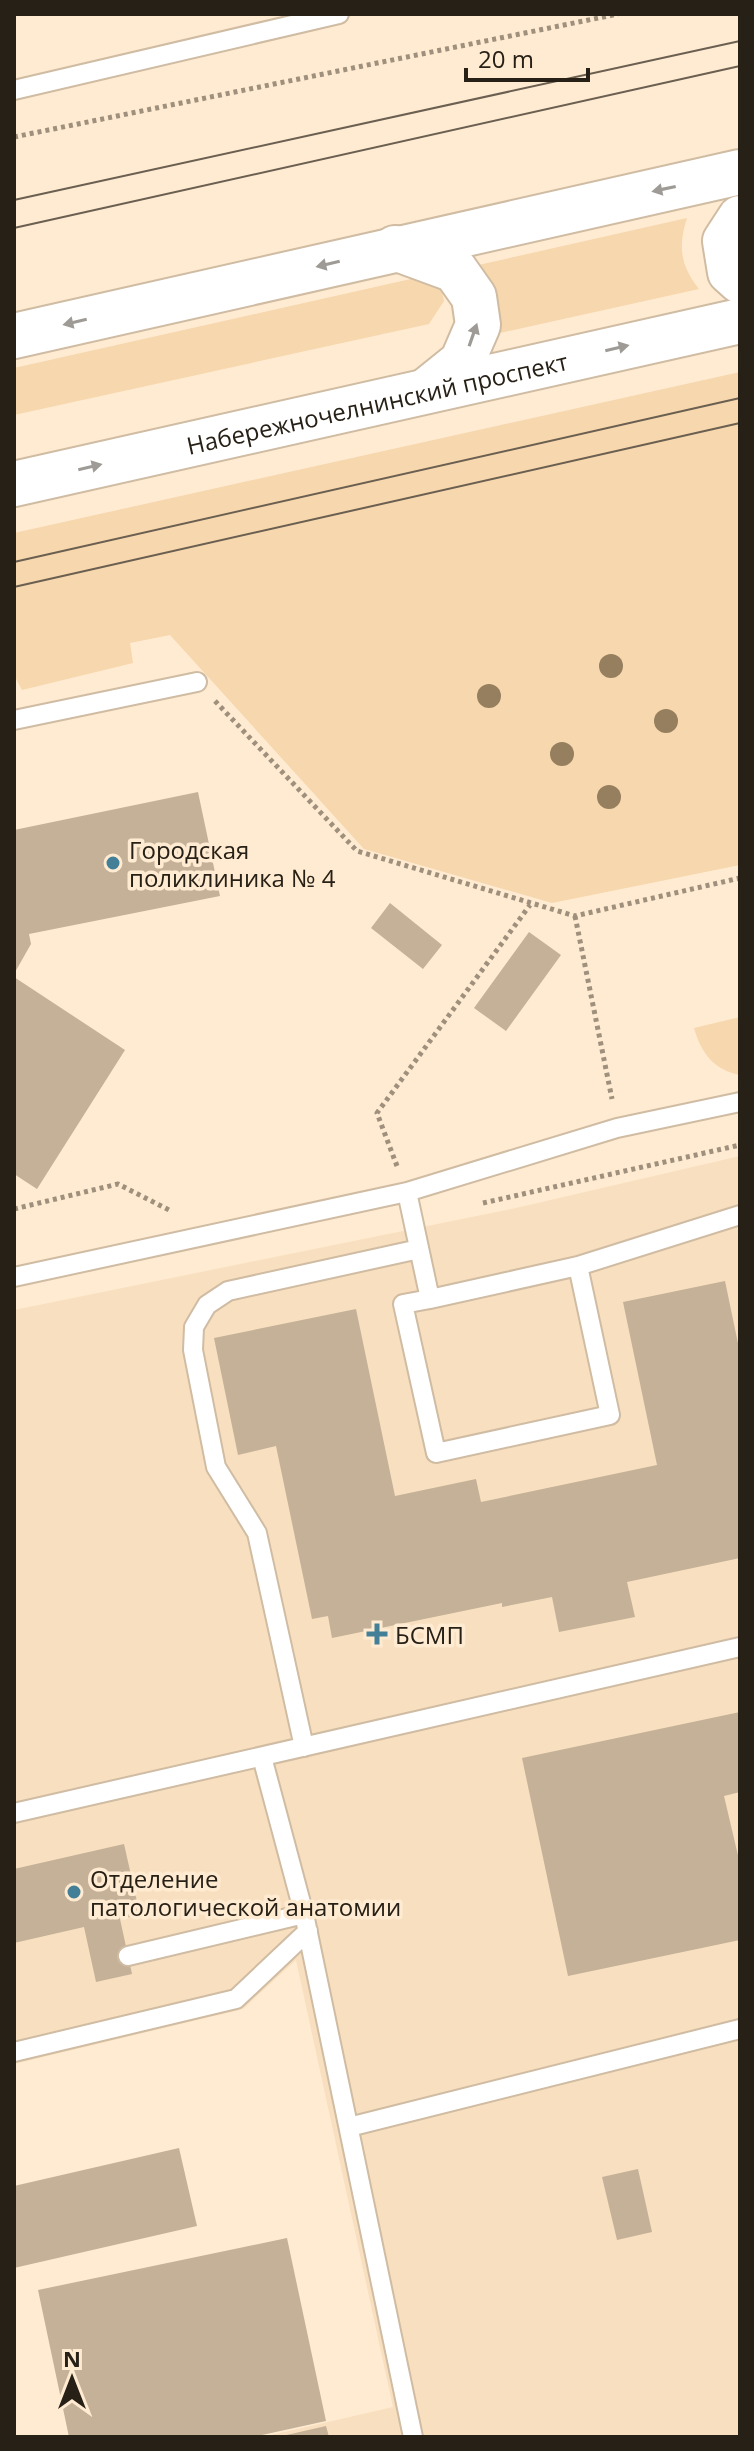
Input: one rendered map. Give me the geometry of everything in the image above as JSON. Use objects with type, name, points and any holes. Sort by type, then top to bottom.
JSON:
[{"type":"main road","points":[[14,336],[740,172]]},
{"type":"main road","points":[[740,218],[725,241],[730,272],[740,281]]},
{"type":"main road","points":[[395,248],[455,270],[474,297],[478,325],[462,362],[424,392]]},
{"type":"main road","name":"Набережночелнинский проспект","points":[[14,484],[740,321]]},
{"type":"lane","points":[[14,90],[339,14]]},
{"type":"lane","points":[[14,720],[197,682]]},
{"type":"lane","points":[[14,1277],[407,1192],[617,1128],[740,1102]]},
{"type":"lane","points":[[407,1192],[430,1299]]},
{"type":"lane","points":[[578,1266],[610,1415],[436,1453],[403,1304],[578,1266],[740,1215]]},
{"type":"lane","points":[[304,1747],[257,1533],[216,1467],[193,1350],[194,1327],[207,1305],[228,1291],[419,1249]]},
{"type":"lane","points":[[14,1813],[740,1647]]},
{"type":"lane","points":[[262,1757],[306,1923],[413,2437]]},
{"type":"lane","points":[[128,1956],[306,1923]]},
{"type":"lane","points":[[14,2052],[236,1999],[306,1923]]},
{"type":"lane","points":[[349,2127],[740,2029]]},
{"type":"path","points":[[14,137],[618,14]]},
{"type":"path","points":[[197,682],[357,851],[575,916],[740,878]]},
{"type":"path","points":[[407,1192],[377,1113],[530,905]]},
{"type":"path","points":[[575,916],[627,1171]]},
{"type":"path","points":[[14,1209],[118,1184],[216,1233]]},
{"type":"shaded area","points":[[687,218],[682,255],[699,289],[491,335],[474,266]]},
{"type":"shaded area","points":[[424,276],[441,287],[444,301],[429,324],[14,415],[14,368]]},
{"type":"shaded area","points":[[740,372],[740,865],[552,903],[364,849],[170,635],[130,643],[133,663],[22,690],[14,675],[14,533]]},
{"type":"shaded area","points":[[740,1017],[740,1075],[723,1069],[710,1059],[700,1045],[694,1028]]},
{"type":"shaded area","name":"БСМП","points":[[740,1156],[740,2437],[263,2437],[393,2407],[296,1960],[243,2009],[14,2064],[14,1310],[516,1208]]},
{"type":"building","name":"Городская поликлиника № 4","points":[[198,792],[220,896],[29,934],[31,944],[14,974],[14,830]]},
{"type":"building","points":[[390,903],[442,945],[423,969],[371,928]]},
{"type":"building","points":[[529,932],[561,955],[506,1031],[474,1008]]},
{"type":"building","points":[[14,977],[125,1050],[37,1189],[14,1174]]},
{"type":"building","points":[[725,1281],[740,1353],[740,1558],[627,1582],[635,1617],[559,1632],[552,1597],[502,1607],[502,1603],[332,1638],[328,1616],[312,1619],[276,1446],[238,1455],[214,1338],[356,1309],[395,1496],[476,1479],[481,1502],[657,1465],[623,1302]]},
{"type":"building","points":[[740,1712],[740,1792],[724,1796],[740,1864],[740,1940],[568,1976],[522,1758]]},
{"type":"building","name":"Отделение патологической анатомии","points":[[124,1844],[140,1915],[120,1919],[132,1974],[96,1982],[84,1927],[14,1943],[14,1869]]},
{"type":"building","points":[[179,2148],[197,2226],[14,2268],[14,2186]]},
{"type":"building","points":[[638,2169],[652,2232],[617,2240],[602,2177]]},
{"type":"building","points":[[287,2238],[326,2421],[253,2437],[69,2437],[38,2290]]},
{"type":"building","points":[[326,2426],[329,2437],[282,2437],[282,2436]]},
{"type":"tram line","points":[[14,200],[740,41]]},
{"type":"tram line","points":[[14,228],[740,66]]},
{"type":"tram line","points":[[14,562],[740,398]]},
{"type":"tram line","points":[[14,587],[740,423]]},
{"type":"place","name":"Городская поликлиника № 4","points":[[113,863]]},
{"type":"place","name":"БСМП","points":[[377,1634]]},
{"type":"place","name":"Отделение патологической анатомии","points":[[74,1892]]}]
